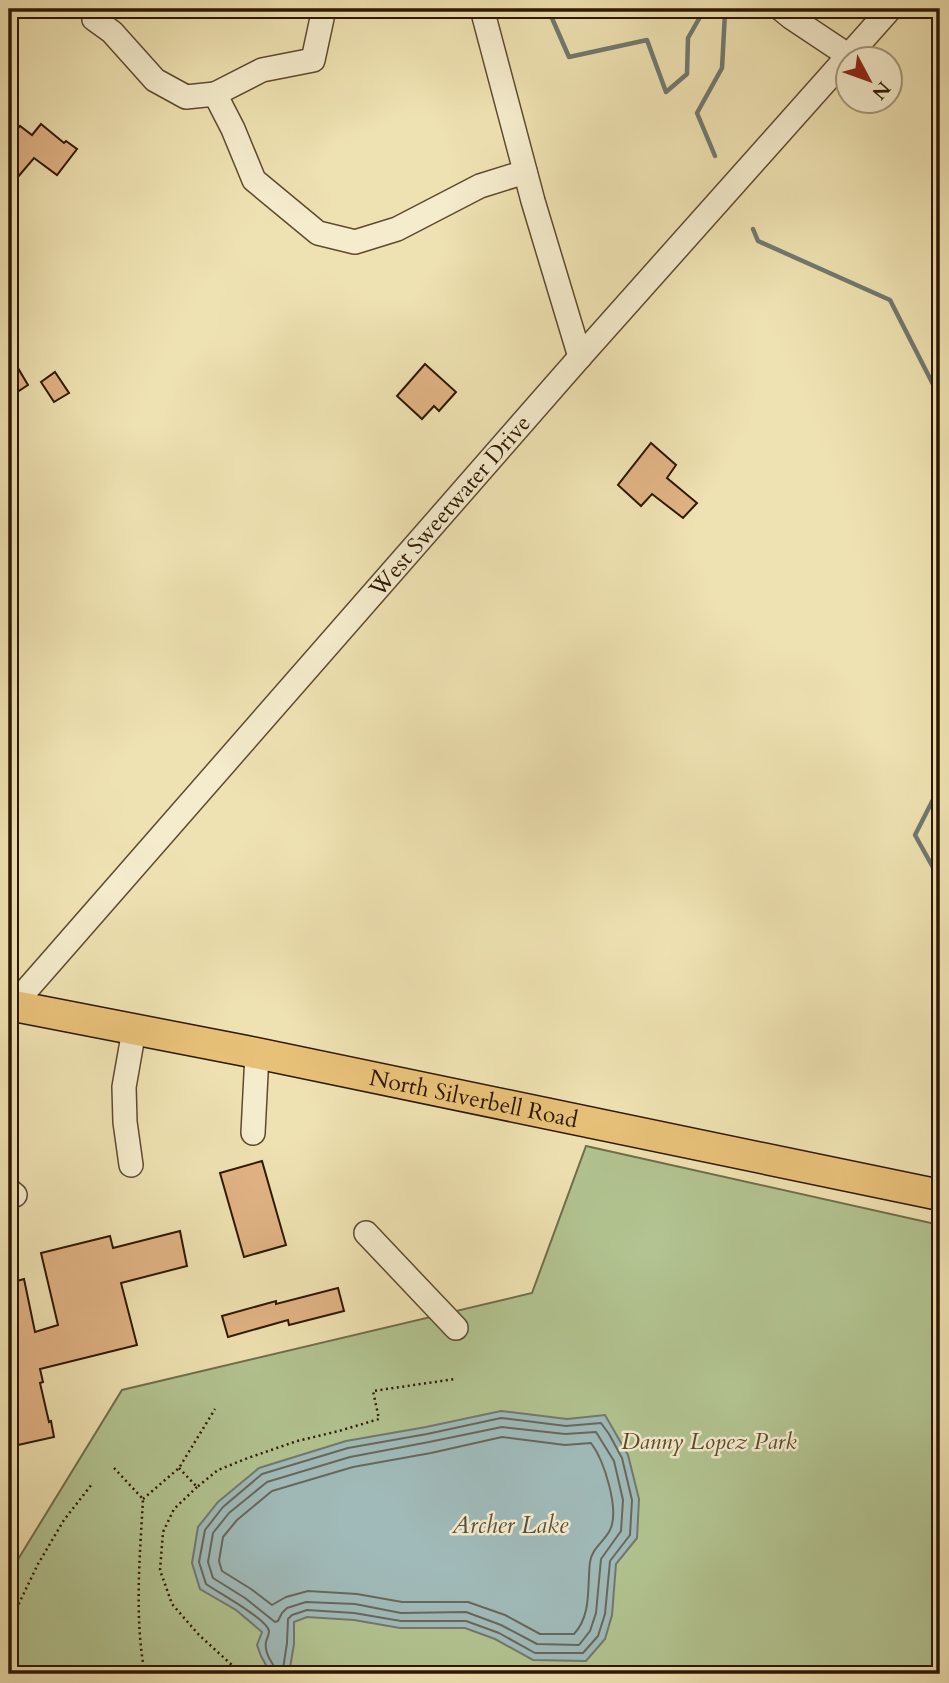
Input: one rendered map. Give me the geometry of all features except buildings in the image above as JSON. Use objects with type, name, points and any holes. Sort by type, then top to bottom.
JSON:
[{"type":"main road","name":"North Silverbell Road","points":[[10,1007],[257,1054],[940,1195]]},
{"type":"street","points":[[96,9],[93,19],[112,32],[155,80],[186,97],[215,94],[262,70],[313,60],[324,9]]},
{"type":"street","points":[[482,9],[525,172],[580,357]]},
{"type":"street","points":[[781,9],[834,46]]},
{"type":"street","name":"West Sweetwater Drive","points":[[858,46],[890,9]]},
{"type":"street","name":"West Sweetwater Drive","points":[[10,1007],[206,787],[580,357],[834,73]]},
{"type":"street","points":[[215,94],[254,180],[318,233],[355,242],[397,229],[480,186],[525,172]]},
{"type":"street","points":[[131,1166],[124,1087],[134,1030]]},
{"type":"street","points":[[253,1133],[257,1054]]},
{"type":"street","points":[[366,1233],[456,1328]]},
{"type":"path","points":[[238,1674],[172,1604],[160,1570],[163,1532],[174,1509],[218,1470],[297,1441],[379,1419],[373,1391],[455,1379]]},
{"type":"path","points":[[143,1499],[180,1468],[215,1409]]},
{"type":"path","points":[[114,1468],[143,1499],[139,1566],[145,1674]]},
{"type":"path","points":[[180,1468],[197,1487]]},
{"type":"path","points":[[9,1625],[38,1564],[64,1520],[92,1484]]},
{"type":"green space","name":"Danny Lopez Park","points":[[586,1146],[940,1225],[940,1674],[9,1674],[9,1574],[122,1390],[532,1293]]},
{"type":"water","name":"Archer Lake","points":[[501,1411],[567,1419],[605,1415],[628,1455],[639,1499],[637,1538],[616,1564],[612,1615],[605,1639],[586,1661],[533,1660],[495,1639],[465,1628],[400,1628],[354,1620],[307,1617],[294,1622],[294,1644],[289,1674],[271,1674],[257,1645],[262,1632],[236,1610],[200,1589],[192,1563],[198,1527],[218,1502],[259,1468],[346,1441]]},
{"type":"waterway","points":[[548,9],[569,57],[647,40],[666,92],[687,74],[688,38],[704,10],[725,13],[722,68],[697,113],[715,156]]},
{"type":"waterway","points":[[753,229],[758,241],[890,300],[940,398]]},
{"type":"waterway","points":[[940,786],[915,835],[940,880]]}]
